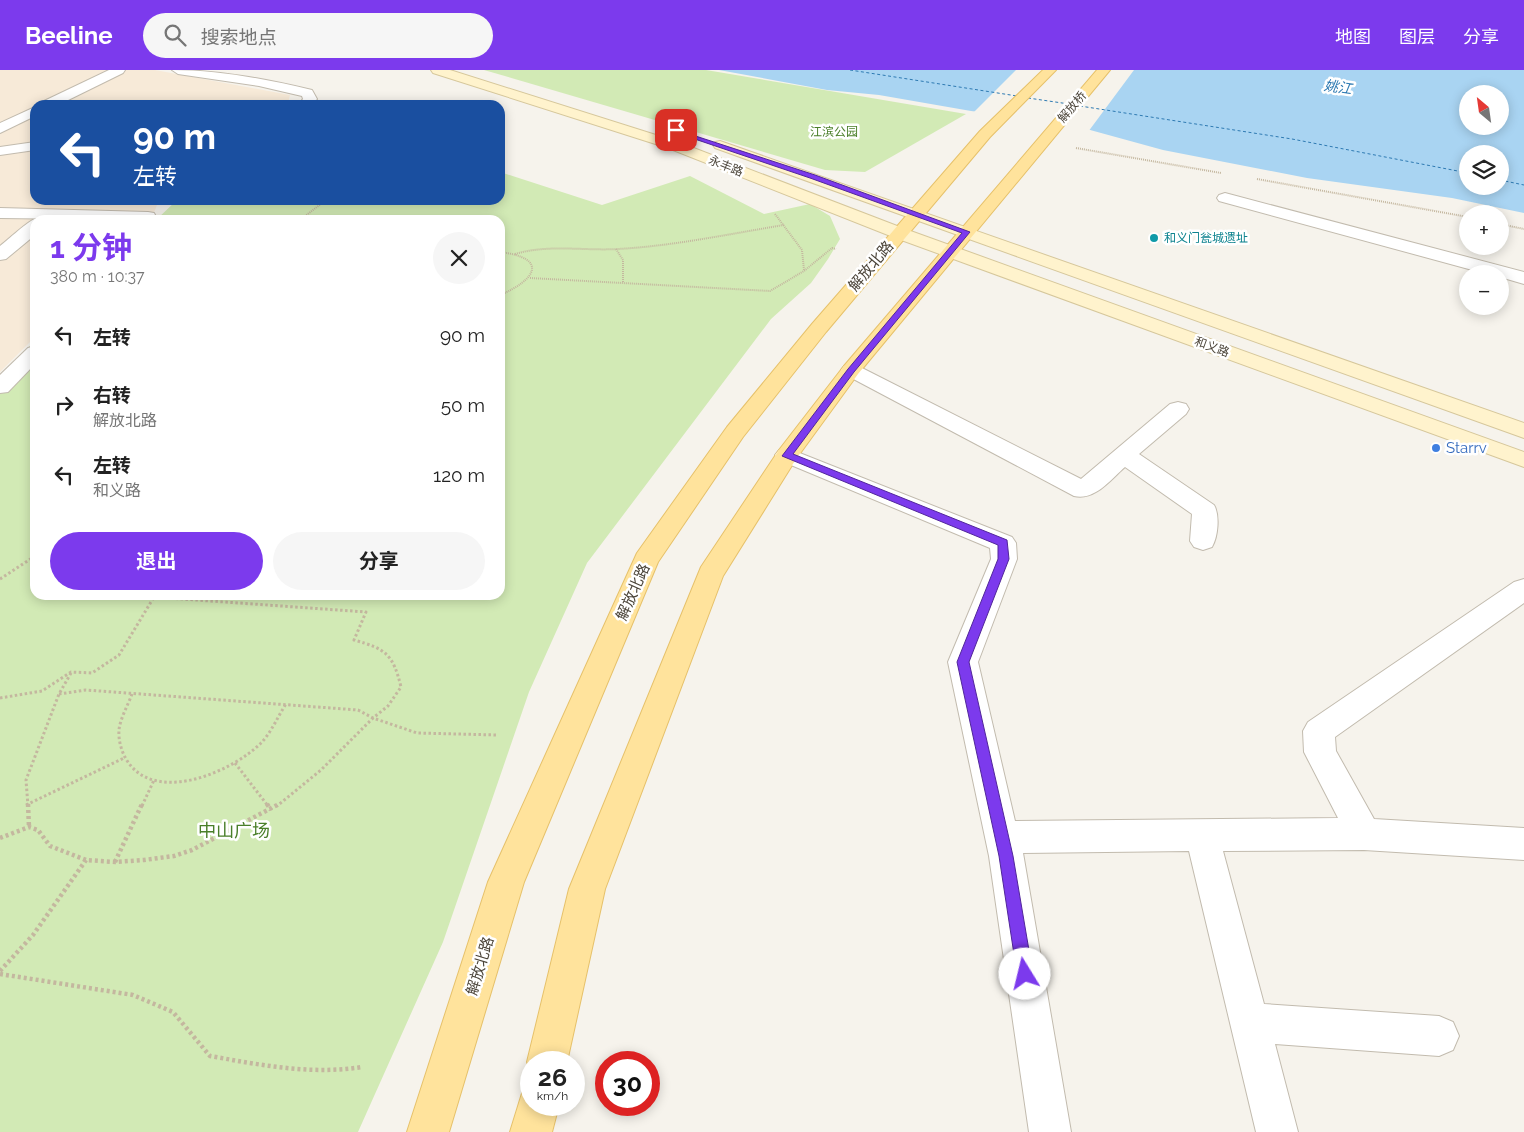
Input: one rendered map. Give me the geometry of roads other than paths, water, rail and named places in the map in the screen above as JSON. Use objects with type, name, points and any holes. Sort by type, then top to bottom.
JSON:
[{"type":"main road","name":"永丰路","points":[[436,70],[673,145],[907,223]]},
{"type":"main road","points":[[476,70],[638,119]]},
{"type":"main road","name":"解放北路","points":[[428,1132],[506,882],[646,560],[736,432],[819,328],[985,134],[1050,70]]},
{"type":"main road","name":"解放桥","points":[[958,242],[1104,70]]},
{"type":"main road","name":"永丰路","points":[[704,139],[907,223]]},
{"type":"main road","name":"和义路","points":[[907,223],[1524,460]]},
{"type":"main road","name":"和义路","points":[[958,242],[1524,431]]},
{"type":"main road","points":[[550,1051],[587,889],[710,574],[787,456],[851,370],[958,242]]},
{"type":"main road","points":[[531,1132],[535,1116]]},
{"type":"street","points":[[57,100],[119,70]]},
{"type":"street","points":[[178,70],[259,82],[307,93],[310,98],[308,100]]},
{"type":"street","points":[[0,129],[30,114]]},
{"type":"street","points":[[0,151],[30,147]]},
{"type":"street","points":[[1225,198],[1524,278]]},
{"type":"street","points":[[0,213],[30,218]]},
{"type":"street","points":[[0,255],[30,231]]},
{"type":"street","points":[[0,387],[30,357]]},
{"type":"street","points":[[851,370],[1084,490],[1178,410]]},
{"type":"street","points":[[1124,455],[1204,511],[1203,541]]},
{"type":"street","points":[[787,456],[1003,543],[1004,559],[963,662],[1002,838],[1050,1132]]},
{"type":"street","points":[[1364,834],[1320,752],[1319,731],[1524,589]]},
{"type":"street","points":[[1002,838],[1364,834],[1524,844]]},
{"type":"street","points":[[1202,835],[1277,1132]]},
{"type":"street","points":[[1250,1023],[1439,1036]]},
{"type":"water","name":"姚江","points":[[719,70],[1524,70],[1524,213],[1509,210],[1509,205],[1486,205],[1452,198],[1307,178],[1163,150],[1061,122],[971,111],[879,95],[827,90]]},
{"type":"place","name":"和义门瓮城遗址","points":[[1154,238]]},
{"type":"place","name":"Starrv","points":[[1436,448]]},
{"type":"park label","name":"江滨公园","points":[[834,132]]},
{"type":"park label","name":"中山广场","points":[[234,830]]}]
